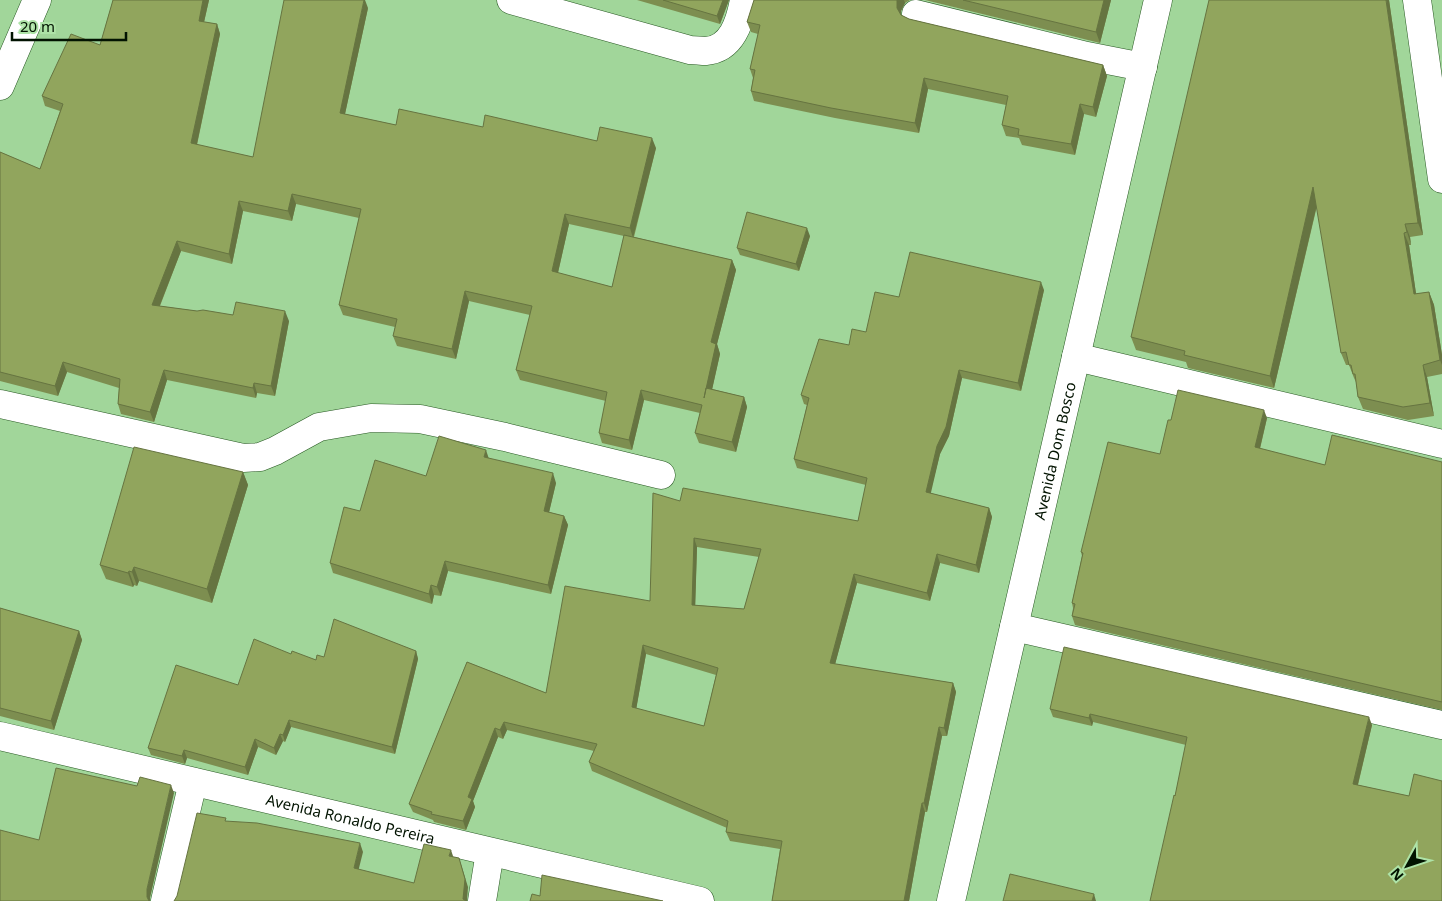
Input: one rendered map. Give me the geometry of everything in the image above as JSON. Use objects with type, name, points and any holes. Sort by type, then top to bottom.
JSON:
[{"type":"street","points":[[0,86],[9,42],[37,0]]},
{"type":"street","points":[[511,0],[690,50],[706,51],[728,41],[741,17],[744,0]]},
{"type":"street","name":"Avenida Dom Bosco","points":[[951,901],[1158,0]]},
{"type":"street","points":[[1417,0],[1442,179]]},
{"type":"street","points":[[916,14],[1077,54],[1143,68]]},
{"type":"street","points":[[1076,357],[1442,444]]},
{"type":"street","points":[[0,404],[243,458],[260,457],[275,451],[319,427],[371,418],[420,419],[505,437],[661,475]]},
{"type":"street","points":[[1014,627],[1442,725]]},
{"type":"street","name":"Avenida Ronaldo Pereira","points":[[0,736],[700,901]]},
{"type":"street","points":[[164,901],[193,782]]},
{"type":"street","points":[[482,901],[490,852]]},
{"type":"building","points":[[113,0],[203,0],[199,21],[217,24],[191,143],[253,157],[284,0],[364,0],[340,113],[396,125],[399,109],[483,127],[485,115],[597,141],[600,127],[652,138],[630,228],[565,214],[552,271],[612,287],[624,235],[732,260],[711,342],[716,344],[706,388],[744,397],[732,442],[695,433],[702,405],[641,390],[629,440],[599,433],[607,392],[516,370],[532,306],[465,291],[452,349],[393,336],[397,319],[339,305],[361,209],[292,194],[288,211],[239,201],[229,254],[177,241],[152,305],[233,315],[236,302],[285,311],[271,386],[254,383],[253,388],[164,370],[150,412],[118,404],[120,379],[63,362],[55,386],[0,372],[0,152],[40,169],[63,104],[42,96],[71,34],[100,45]]},
{"type":"building","points":[[663,0],[723,0],[717,16]]},
{"type":"building","points":[[754,0],[897,0],[897,8],[901,15],[909,19],[1103,65],[1093,107],[1080,104],[1071,144],[1018,135],[1019,129],[1002,125],[1008,96],[924,78],[915,123],[751,91],[755,70],[750,69],[760,25],[747,22]]},
{"type":"building","points":[[963,0],[1104,0],[1096,32]]},
{"type":"building","points":[[1209,0],[1386,0],[1418,223],[1405,224],[1407,232],[1404,233],[1414,294],[1429,292],[1440,360],[1423,365],[1430,403],[1403,407],[1358,397],[1355,374],[1353,374],[1351,365],[1349,365],[1346,352],[1341,353],[1313,187],[1270,376],[1184,355],[1185,351],[1131,337]]},
{"type":"building","points":[[747,212],[807,228],[796,264],[737,248]]},
{"type":"building","points":[[910,252],[1041,282],[1018,383],[959,370],[946,427],[937,446],[926,492],[989,508],[976,565],[937,554],[927,593],[854,574],[830,663],[953,683],[944,728],[939,727],[924,803],[922,803],[904,901],[772,901],[782,841],[726,832],[728,821],[589,762],[597,744],[504,722],[500,730],[495,728],[468,797],[472,799],[463,821],[431,814],[432,812],[409,804],[467,662],[546,693],[565,586],[650,601],[653,493],[680,501],[683,488],[858,521],[867,478],[794,459],[809,398],[801,395],[819,339],[849,345],[852,329],[866,332],[875,292],[899,297]],"holes":[[[694,538],[761,549],[744,609],[692,605]],[[643,645],[718,668],[704,726],[632,707]]]},
{"type":"building","points":[[1178,390],[1264,410],[1255,447],[1325,465],[1332,435],[1442,462],[1442,702],[1072,616],[1075,604],[1072,603],[1083,553],[1081,552],[1108,442],[1160,454],[1168,420],[1171,420]]},
{"type":"building","points":[[439,436],[486,450],[484,457],[553,473],[544,511],[564,516],[548,585],[445,561],[437,587],[431,585],[429,594],[330,563],[344,507],[360,511],[375,460],[426,476]]},
{"type":"building","points":[[134,447],[243,472],[207,589],[134,567],[132,572],[129,571],[128,573],[100,565]]},
{"type":"building","points":[[0,608],[79,631],[51,721],[0,708]]},
{"type":"building","points":[[334,619],[416,651],[392,747],[289,720],[283,735],[280,734],[274,748],[255,739],[245,767],[184,750],[182,756],[148,748],[176,665],[238,685],[254,639],[291,654],[292,651],[316,660],[317,655],[324,657]]},
{"type":"building","points":[[1064,647],[1369,717],[1353,784],[1409,796],[1414,774],[1442,781],[1442,901],[1150,901],[1187,737],[1090,714],[1089,718],[1050,709]]},
{"type":"building","points":[[56,768],[137,786],[140,777],[171,785],[147,889],[149,901],[0,901],[0,830],[39,840]]},
{"type":"building","points":[[197,813],[226,818],[225,821],[257,823],[360,843],[354,868],[414,883],[424,844],[451,850],[449,856],[459,858],[465,879],[463,899],[466,901],[174,901],[177,896]]},
{"type":"building","points":[[1010,874],[1094,894],[1092,901],[1003,901]]},
{"type":"building","points":[[542,875],[663,901],[530,901],[532,894],[540,896]]}]
